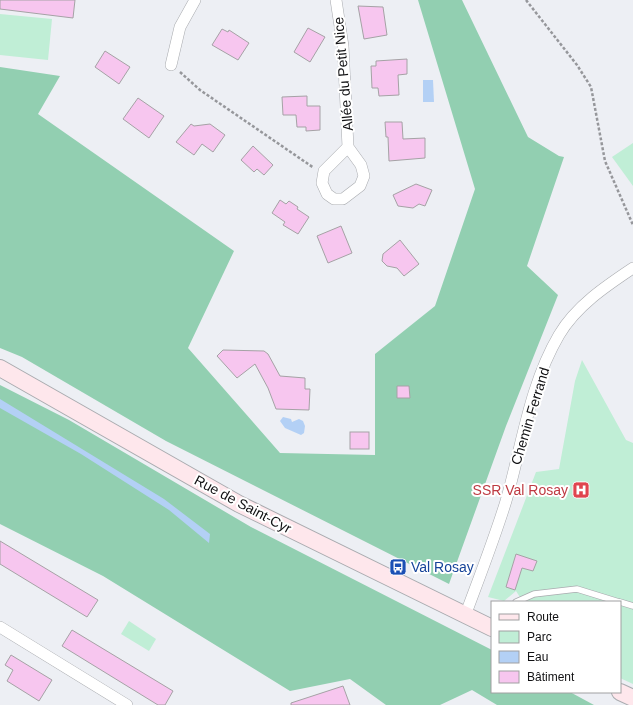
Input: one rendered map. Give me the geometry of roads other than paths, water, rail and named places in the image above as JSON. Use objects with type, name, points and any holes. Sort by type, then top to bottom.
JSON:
[{"type":"main road","name":"Rue de Saint-Cyr","points":[[0,368],[238,504],[465,616],[491,625]]},
{"type":"main road","points":[[621,692],[633,698]]},
{"type":"street","points":[[171,65],[180,27],[195,0]]},
{"type":"street","name":"Allée du Petit Nice","points":[[336,0],[342,46],[348,147],[361,165],[364,176],[360,186],[344,199],[334,199],[327,194],[322,183],[324,171],[348,147]]},
{"type":"street","name":"Chemin Ferrand","points":[[465,616],[506,502],[524,425],[544,366],[560,334],[587,302],[633,268]]},
{"type":"street","points":[[0,627],[127,705]]},
{"type":"lane","points":[[518,601],[534,594],[577,589],[617,601]]},
{"type":"lane","points":[[621,602],[633,606]]},
{"type":"water","points":[[423,80],[433,80],[434,102],[423,102]]},
{"type":"water","points":[[0,399],[164,499],[210,534],[209,543],[169,510],[81,454],[0,408]]},
{"type":"water","points":[[283,417],[291,419],[292,422],[299,419],[303,421],[305,426],[304,433],[301,435],[285,428],[280,421]]},
{"type":"place","name":"SSR Val Rosay","points":[[581,490]]},
{"type":"place","name":"Val Rosay","points":[[398,567]]}]
